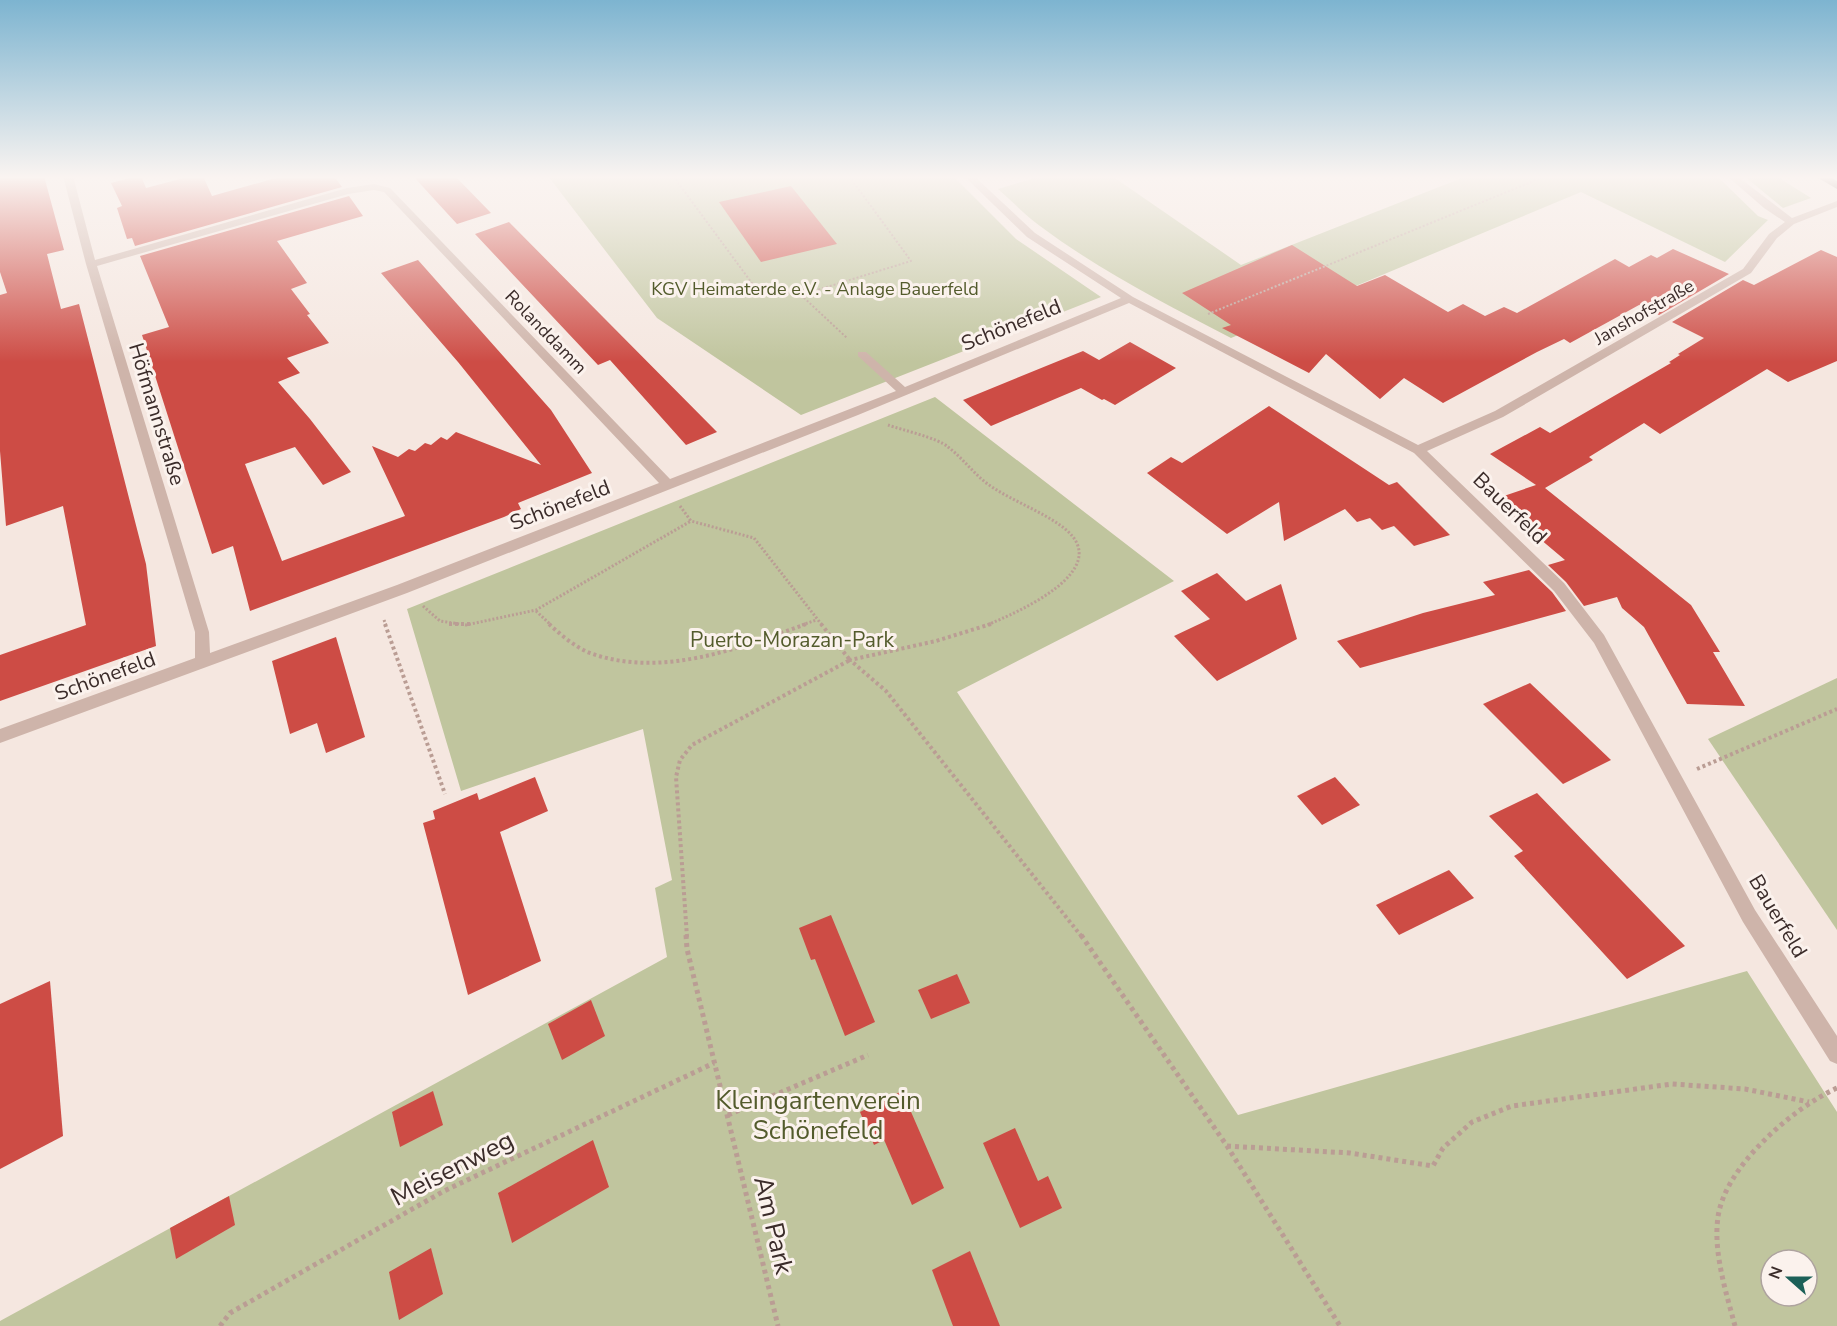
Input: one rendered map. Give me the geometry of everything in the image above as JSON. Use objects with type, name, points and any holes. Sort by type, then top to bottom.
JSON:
[{"type":"street","name":"Höfmannstraße","points":[[84,238],[202,632],[203,663]]},
{"type":"street","name":"Rolanddamm","points":[[91,264],[183,238]]},
{"type":"street","name":"Rolanddamm","points":[[433,238],[668,485]]},
{"type":"street","name":"Bauerfeld","points":[[1035,238],[1129,299],[1418,450],[1550,579],[1578,609],[1599,639],[1749,916],[1837,1054]]},
{"type":"street","name":"Janshofstraße","points":[[1418,450],[1499,414],[1747,271],[1772,238]]},
{"type":"street","name":"Schönefeld","points":[[0,736],[402,589],[854,412],[1129,299]]},
{"type":"street","points":[[862,354],[903,391]]},
{"type":"path","points":[[719,238],[757,290],[801,295],[911,261],[894,238]]},
{"type":"path","points":[[1180,325],[1394,238]]},
{"type":"path","points":[[801,295],[848,339]]},
{"type":"path","name":"Am Park","points":[[778,1326],[687,949],[676,777],[678,766],[685,752],[692,745],[850,660],[930,643],[1014,613],[1060,586],[1074,570],[1078,555],[1077,544],[1070,533],[986,483],[947,445],[854,412]]},
{"type":"path","points":[[668,485],[691,521]]},
{"type":"path","points":[[402,589],[440,621],[466,625],[536,610],[691,521],[754,538],[816,620],[850,660],[886,691],[1080,934],[1227,1146],[1340,1326]]},
{"type":"path","points":[[376,599],[446,794]]},
{"type":"path","points":[[536,610],[554,628],[587,652],[610,659],[638,663],[692,657],[743,647],[816,620]]},
{"type":"path","points":[[1674,779],[1837,709]]},
{"type":"path","points":[[728,1115],[868,1055]]},
{"type":"path","name":"Meisenweg","points":[[220,1326],[230,1313],[444,1191],[714,1063]]},
{"type":"path","points":[[1227,1146],[1350,1153],[1433,1166],[1443,1148],[1472,1122],[1512,1106],[1672,1084],[1745,1089],[1809,1102]]},
{"type":"path","points":[[1735,1326],[1720,1248],[1718,1218],[1723,1197],[1740,1171],[1768,1138],[1809,1102],[1837,1088]]},
{"type":"green space","name":"KGV Heimaterde e.V. - Anlage Bauerfeld","points":[[595,238],[1015,238],[1101,297],[801,415],[657,318]]},
{"type":"green space","points":[[1056,238],[1202,238],[1241,265],[1310,238],[1471,238],[1231,338],[1109,272]]},
{"type":"green space","points":[[1675,238],[1750,238],[1725,262]]},
{"type":"green space","name":"Puerto-Morazan-Park","points":[[935,397],[1174,581],[957,692],[1238,1115],[1747,971],[1837,1112],[1837,1326],[0,1326],[0,1321],[667,957],[655,888],[672,880],[643,729],[461,791],[407,609]]},
{"type":"green space","points":[[1837,678],[1837,930],[1708,739]]},
{"type":"building","points":[[0,238],[61,238],[64,250],[47,254],[61,309],[79,304],[146,564],[156,646],[0,701],[0,655],[86,625],[63,506],[6,526],[0,451],[0,295],[7,293],[0,272]]},
{"type":"building","points":[[127,238],[163,238],[135,246],[132,238]]},
{"type":"building","points":[[203,238],[288,238],[277,241],[307,283],[291,289],[310,314],[307,315],[329,343],[287,358],[300,373],[278,382],[351,472],[323,485],[295,447],[245,464],[282,561],[405,516],[372,446],[398,457],[409,449],[415,451],[425,443],[431,445],[441,437],[447,440],[456,432],[541,465],[458,362],[381,273],[418,260],[551,410],[592,473],[518,503],[521,509],[504,517],[250,611],[233,546],[212,554],[142,335],[169,327],[140,256]]},
{"type":"building","points":[[479,238],[525,238],[717,432],[686,445],[610,360],[598,365]]},
{"type":"building","points":[[744,238],[832,238],[837,244],[761,262]]},
{"type":"building","points":[[1292,245],[1357,286],[1385,275],[1448,312],[1463,304],[1485,316],[1504,307],[1517,313],[1615,259],[1629,267],[1651,255],[1657,258],[1673,249],[1729,274],[1659,315],[1639,305],[1570,343],[1564,339],[1537,352],[1443,403],[1404,378],[1380,399],[1326,354],[1309,373],[1222,328],[1231,325],[1182,293]]},
{"type":"building","points":[[1821,250],[1837,257],[1837,361],[1788,382],[1767,369],[1660,434],[1644,423],[1589,457],[1593,460],[1545,488],[1691,605],[1720,652],[1713,652],[1745,706],[1687,704],[1644,627],[1622,608],[1617,597],[1584,606],[1566,582],[1548,565],[1565,560],[1514,517],[1519,515],[1498,498],[1536,485],[1490,454],[1540,427],[1550,433],[1671,363],[1669,362],[1680,355],[1678,354],[1704,338],[1672,322],[1743,280],[1754,285]]},
{"type":"building","points":[[1130,342],[1176,368],[1115,405],[1081,388],[991,426],[963,400],[1083,351],[1099,360]]},
{"type":"building","points":[[1269,406],[1389,485],[1397,482],[1450,535],[1414,546],[1394,526],[1382,530],[1370,518],[1357,522],[1345,509],[1284,541],[1279,502],[1227,534],[1147,473],[1171,457],[1182,463]]},
{"type":"building","points":[[1529,570],[1552,592],[1566,611],[1360,668],[1337,641],[1423,613],[1495,595],[1483,582]]},
{"type":"building","points":[[1217,573],[1246,601],[1281,584],[1297,639],[1217,681],[1174,636],[1210,619],[1181,591]]},
{"type":"building","points":[[336,637],[365,737],[326,753],[317,723],[290,734],[272,661]]},
{"type":"building","points":[[1530,683],[1611,760],[1563,784],[1483,704]]},
{"type":"building","points":[[535,777],[548,811],[500,832],[541,961],[468,995],[423,823],[435,819],[433,811],[477,793],[479,800]]},
{"type":"building","points":[[1335,777],[1360,805],[1322,825],[1297,796]]},
{"type":"building","points":[[1537,793],[1685,946],[1627,979],[1514,856],[1523,851],[1489,816]]},
{"type":"building","points":[[1449,870],[1474,898],[1399,935],[1376,905]]},
{"type":"building","points":[[831,915],[875,1022],[845,1036],[815,959],[811,960],[799,928]]},
{"type":"building","points":[[957,974],[970,1003],[931,1019],[918,990]]},
{"type":"building","points":[[50,981],[63,1136],[0,1169],[0,1004]]},
{"type":"building","points":[[591,1000],[605,1036],[562,1060],[548,1024]]},
{"type":"building","points":[[433,1091],[443,1125],[400,1147],[392,1112]]},
{"type":"building","points":[[902,1091],[944,1188],[912,1205],[884,1140],[874,1145],[860,1112]]},
{"type":"building","points":[[1015,1128],[1038,1181],[1048,1176],[1062,1208],[1020,1228],[983,1143]]},
{"type":"building","points":[[593,1140],[609,1187],[512,1243],[498,1193]]},
{"type":"building","points":[[229,1196],[235,1225],[176,1259],[170,1228]]},
{"type":"building","points":[[431,1248],[443,1294],[399,1320],[389,1272]]},
{"type":"building","points":[[970,1251],[1000,1326],[953,1326],[932,1270]]},
{"type":"park label","name":"Kleingartenverein Schönefeld","points":[[818,1115]]}]
